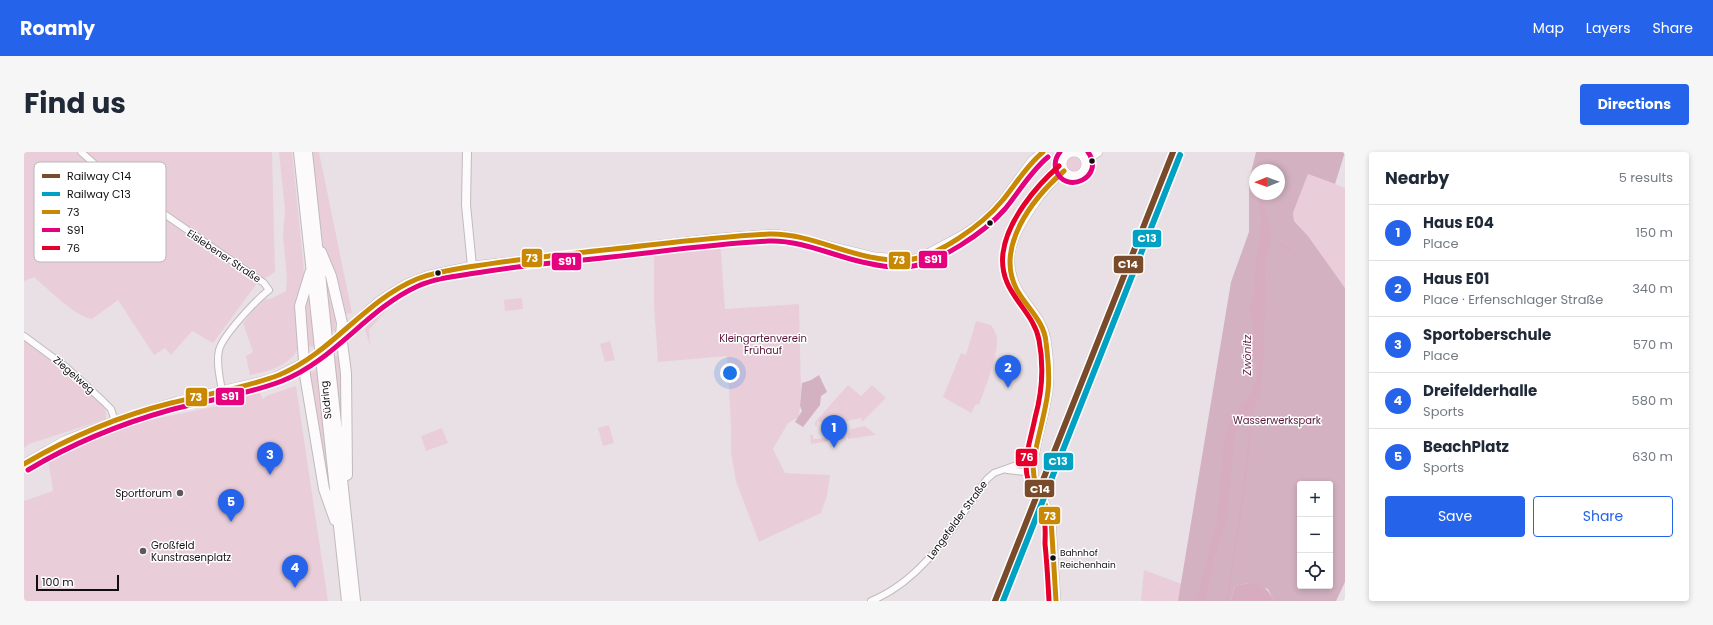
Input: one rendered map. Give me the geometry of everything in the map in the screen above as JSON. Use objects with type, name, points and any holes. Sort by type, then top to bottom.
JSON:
[{"type":"main road","name":"Südring","points":[[299,152],[347,601]]},
{"type":"main road","name":"Südring","points":[[307,152],[355,601]]},
{"type":"main road","points":[[24,464],[64,441],[115,421],[178,401],[271,379],[314,358],[379,301],[406,284],[429,275],[472,266],[711,239],[775,234],[875,257],[910,260],[930,253],[964,235],[984,221],[1002,202],[1032,161],[1043,152]]},
{"type":"main road","points":[[1085,160],[1098,152]]},
{"type":"main road","points":[[1077,153],[1085,160],[1086,167],[1080,175],[1072,176],[1064,171],[1062,163],[1064,154],[1077,153]]},
{"type":"main road","points":[[1056,601],[1052,526],[1048,508],[1034,475],[1034,459],[1048,390],[1046,338],[1039,319],[1017,289],[1010,270],[1010,253],[1029,210],[1047,187],[1064,171]]},
{"type":"main road","points":[[317,242],[331,276],[342,323],[337,339],[346,373],[348,468],[345,505]]},
{"type":"main road","points":[[311,267],[300,306],[305,375],[324,489],[340,533]]},
{"type":"street","name":"Eislebener Straße","points":[[81,152],[92,162]]},
{"type":"street","points":[[467,152],[466,206],[472,266]]},
{"type":"street","name":"Eislebener Straße","points":[[166,215],[264,283],[269,290],[258,298],[222,344],[218,359],[222,391]]},
{"type":"street","name":"Ziegelweg","points":[[24,336],[66,367],[98,396],[111,409],[115,421]]},
{"type":"street","name":"Lengefelder Straße","points":[[871,601],[887,594],[913,575],[932,556],[987,479],[994,473],[1034,459]]},
{"type":"street","points":[[1006,470],[1034,475]]},
{"type":"green space","points":[[24,152],[76,152],[87,162],[34,162],[34,262],[166,262],[166,219],[258,282],[213,343],[192,331],[171,355],[165,348],[154,355],[118,300],[92,319],[78,314],[34,277],[24,281]]},
{"type":"green space","points":[[85,152],[272,152],[275,272],[264,279],[205,242],[166,214],[166,162],[96,162]]},
{"type":"green space","points":[[279,152],[292,152],[304,276],[299,348],[287,362],[282,365],[272,370],[250,375],[246,356],[253,352],[243,323],[262,299],[270,299],[286,291],[287,279],[283,235],[285,210]]},
{"type":"green space","points":[[310,152],[319,152],[352,313],[345,314],[342,310],[334,269],[324,252]]},
{"type":"green space","points":[[1074,152],[1082,156],[1086,164],[1082,172],[1074,176],[1066,172],[1062,164],[1066,156]]},
{"type":"green space","name":"Wasserwerkspark","points":[[1256,152],[1345,152],[1335,184],[1308,174],[1293,213],[1294,221],[1308,236],[1345,288],[1345,582],[1336,601],[1274,601],[1268,589],[1249,583],[1235,586],[1231,601],[1178,601],[1231,282],[1249,232],[1249,200],[1285,200],[1285,164],[1253,164]]},
{"type":"green space","points":[[1308,174],[1345,188],[1345,288],[1308,236],[1294,221],[1293,213]]},
{"type":"green space","name":"Kleingartenverein Frühauf","points":[[720,239],[725,309],[799,304],[801,390],[799,417],[788,423],[773,449],[785,473],[830,475],[827,496],[821,513],[759,542],[736,481],[731,453],[727,356],[658,362],[654,307],[654,247]]},
{"type":"green space","points":[[323,265],[337,323],[335,323],[335,330],[331,333]]},
{"type":"green space","points":[[464,276],[426,285],[389,307],[369,330],[370,346],[365,329],[393,302],[410,291],[427,284]]},
{"type":"green space","points":[[308,287],[317,344],[312,347],[307,345],[303,308]]},
{"type":"green space","points":[[522,298],[523,309],[505,311],[504,300]]},
{"type":"green space","points":[[976,321],[991,325],[996,335],[997,345],[991,372],[979,405],[976,404],[971,413],[943,397],[961,353],[966,355]]},
{"type":"green space","points":[[24,338],[67,371],[104,405],[106,419],[29,444],[24,448]]},
{"type":"green space","points":[[610,341],[615,360],[605,362],[600,344]]},
{"type":"green space","points":[[336,355],[340,357],[345,465],[333,358]]},
{"type":"green space","points":[[319,368],[335,508],[329,500],[311,379],[311,373]]},
{"type":"green space","points":[[819,375],[827,392],[821,396],[820,405],[803,427],[795,422],[802,411],[800,406],[802,383]]},
{"type":"green space","points":[[848,385],[861,396],[872,385],[886,398],[862,422],[861,418],[841,422],[817,422],[817,427],[815,426],[815,422]]},
{"type":"green space","name":"Sportforum","points":[[296,386],[328,601],[24,601],[24,501],[53,491],[48,458],[87,439],[140,422],[227,404],[227,400],[260,393],[263,399],[266,396]]},
{"type":"green space","points":[[609,425],[614,443],[603,446],[598,428]]},
{"type":"green space","points":[[865,426],[876,435],[848,439],[848,434],[851,429]]},
{"type":"green space","points":[[442,428],[448,443],[426,451],[421,436]]},
{"type":"green space","points":[[841,433],[844,434],[845,439],[811,444],[810,435],[813,435],[813,439],[840,437]]},
{"type":"green space","points":[[1144,570],[1182,584],[1178,601],[1141,601]]},
{"type":"shaded area","points":[[1258,200],[1263,200],[1271,236],[1265,264],[1264,352],[1260,395],[1253,411],[1237,429],[1234,436],[1227,519],[1214,558],[1205,601],[1195,601],[1199,593],[1217,525],[1225,436],[1234,415],[1252,392],[1256,381],[1257,368],[1252,349],[1249,345],[1254,335],[1253,323],[1249,308],[1254,296],[1255,274],[1262,220]]},
{"type":"shaded area","points":[[1249,583],[1258,585],[1267,590],[1274,601],[1231,601],[1235,586]]},
{"type":"waterway","points":[[1281,244],[1299,256]]},
{"type":"waterway","points":[[1227,601],[1243,496],[1253,410]]},
{"type":"rail line","name":"C14","points":[[995,601],[1173,152]]},
{"type":"rail line","name":"C13","points":[[1003,601],[1180,155]]},
{"type":"transit line","name":"73","points":[[24,464],[77,436],[133,414],[171,403],[253,384],[279,375],[315,354],[364,313],[398,289],[417,279],[438,273],[489,264],[544,257],[700,239],[769,234],[794,236],[870,257],[892,260],[918,258],[945,247],[983,220],[1002,201],[1026,169],[1043,152]]},
{"type":"transit line","name":"S91","points":[[1060,152],[1056,160],[1056,170],[1061,178],[1067,182],[1075,182],[1088,176],[1092,169],[1092,161],[1088,152]]},
{"type":"transit line","name":"S91","points":[[28,470],[62,451],[133,421],[184,406],[255,390],[282,381],[301,372],[318,361],[400,296],[418,286],[439,279],[530,265],[746,242],[769,241],[794,243],[882,266],[907,267],[919,265],[933,260],[960,246],[986,227],[1005,209],[1030,176],[1048,157]]},
{"type":"transit line","name":"76","points":[[1049,601],[1045,523],[1030,486],[1026,466],[1028,448],[1041,389],[1041,350],[1036,329],[1017,300],[1006,279],[1003,267],[1003,253],[1010,229],[1016,217],[1032,194],[1059,166]]},
{"type":"transit line","name":"73","points":[[1056,601],[1051,519],[1034,477],[1033,466],[1049,385],[1045,334],[1039,321],[1017,290],[1011,274],[1010,257],[1020,224],[1029,209],[1040,195],[1064,171]]},
{"type":"place","name":"Haus E01","points":[[1008,388]]},
{"type":"place","name":"Haus E04","points":[[834,448]]},
{"type":"place","name":"Sportoberschule","points":[[270,475]]},
{"type":"place","name":"Sportforum","points":[[180,493]]},
{"type":"place","name":"BeachPlatz","points":[[231,522]]},
{"type":"place","name":"Großfeld Kunstrasenplatz","points":[[143,551]]},
{"type":"place","name":"Bahnhof Reichenhain","points":[[1053,558]]},
{"type":"place","name":"Dreifelderhalle","points":[[295,588]]},
{"type":"water label","name":"Zwönitz","points":[[1247,355]]}]
